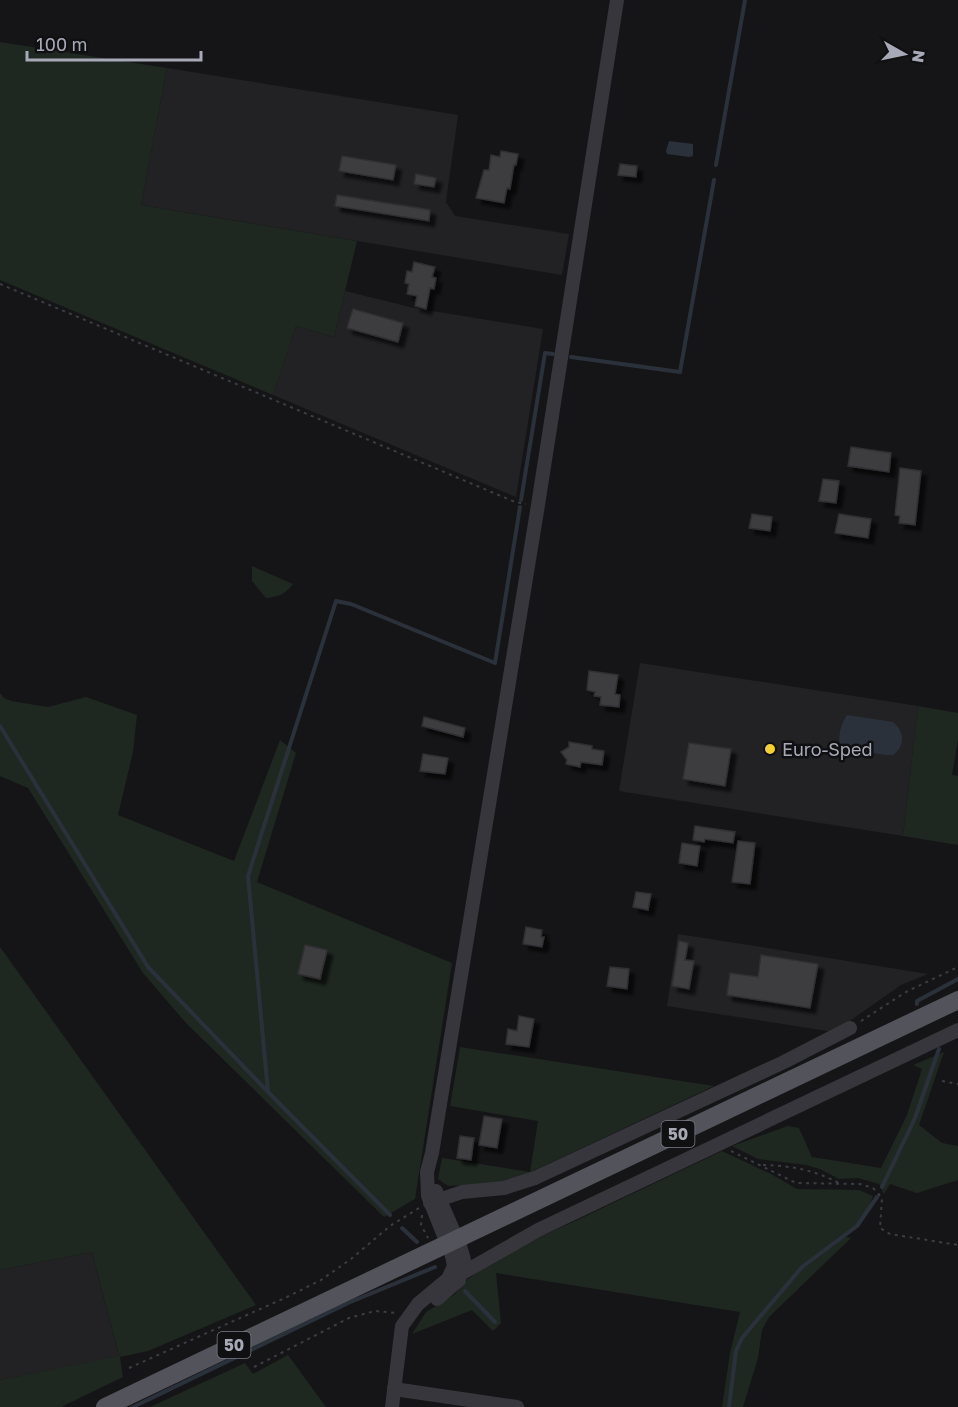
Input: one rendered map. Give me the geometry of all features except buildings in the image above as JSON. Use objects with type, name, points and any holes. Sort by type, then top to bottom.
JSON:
[{"type":"main road","name":"50","points":[[105,1407],[445,1242],[958,1000]]},
{"type":"street","points":[[398,1366],[415,1321],[454,1287],[464,1256],[445,1242],[430,1203],[433,1179],[432,1153],[538,506],[617,0]]},
{"type":"street","points":[[430,1203],[462,1192],[512,1187],[535,1178],[753,1077],[850,1028]]},
{"type":"street","points":[[392,1407],[400,1335],[408,1315],[457,1272],[519,1239],[958,1030]]},
{"type":"street","points":[[394,1389],[517,1407]]},
{"type":"path","points":[[0,284],[504,498],[538,506]]},
{"type":"path","points":[[850,1028],[906,992],[958,967]]},
{"type":"path","points":[[942,1081],[958,1084]]},
{"type":"path","points":[[718,1144],[796,1183],[860,1184],[873,1188],[882,1198],[880,1228],[890,1234],[958,1245]]},
{"type":"path","points":[[760,1165],[796,1167],[822,1174],[842,1184]]},
{"type":"path","points":[[430,1203],[422,1225],[445,1242]]},
{"type":"path","points":[[129,1368],[321,1280],[351,1259],[390,1226],[430,1203]]},
{"type":"path","points":[[254,1367],[360,1314],[379,1311],[408,1315]]},
{"type":"shaded area","points":[[0,42],[167,68],[141,205],[357,241],[334,337],[296,326],[273,395],[0,280]]},
{"type":"shaded area","points":[[167,68],[458,115],[446,202],[455,216],[569,234],[562,275],[141,205]]},
{"type":"shaded area","points":[[669,141],[693,144],[693,156],[667,154]]},
{"type":"shaded area","points":[[345,291],[414,308],[543,329],[516,497],[273,395],[296,326],[334,337]]},
{"type":"shaded area","points":[[252,566],[293,584],[281,594],[266,598],[252,581]]},
{"type":"shaded area","name":"Euro-Sped","points":[[640,663],[918,706],[903,836],[619,791]]},
{"type":"shaded area","points":[[0,693],[11,701],[48,707],[86,697],[137,715],[133,752],[118,815],[234,861],[280,740],[296,753],[257,882],[452,963],[415,1199],[384,1217],[186,1023],[143,973],[28,788],[0,776]]},
{"type":"shaded area","points":[[918,706],[958,713],[958,739],[952,775],[958,776],[958,845],[903,836]]},
{"type":"shaded area","points":[[847,715],[893,722],[900,730],[902,739],[900,747],[893,755],[842,749],[839,741],[840,732]]},
{"type":"shaded area","points":[[678,934],[928,974],[901,985],[834,1032],[667,1006]]},
{"type":"shaded area","points":[[0,947],[256,1305],[148,1351],[120,1357],[123,1377],[61,1407],[0,1407],[0,1380],[119,1356],[92,1252],[0,1270]]},
{"type":"shaded area","points":[[460,1047],[714,1086],[531,1172],[500,1183],[448,1186],[438,1179],[442,1158],[530,1172],[538,1121],[450,1106]]},
{"type":"shaded area","points":[[944,1052],[919,1125],[942,1143],[958,1146],[958,1180],[917,1193],[890,1184],[884,1194],[879,1184],[858,1178],[839,1179],[806,1165],[758,1159],[732,1146],[788,1126],[799,1128],[812,1157],[881,1168],[907,1115],[922,1069],[913,1065]]},
{"type":"shaded area","points":[[722,1151],[797,1189],[859,1190],[873,1196],[862,1219],[843,1236],[851,1238],[769,1317],[762,1330],[758,1358],[743,1407],[722,1407],[730,1353],[740,1312],[496,1273],[501,1323],[493,1331],[472,1310],[412,1334],[426,1312],[454,1295],[468,1279],[509,1250]]},
{"type":"shaded area","points":[[92,1252],[119,1357],[0,1380],[0,1270]]},
{"type":"shaded area","points":[[288,1355],[326,1407],[150,1407],[245,1363],[253,1374]]},
{"type":"waterway","points":[[716,165],[745,0]]},
{"type":"waterway","points":[[571,357],[680,372],[714,180]]},
{"type":"waterway","points":[[521,500],[545,353],[553,354]]},
{"type":"waterway","points":[[390,1215],[268,1092],[248,876],[336,601],[351,604],[495,663],[520,507]]},
{"type":"waterway","points":[[0,726],[148,967],[268,1092]]},
{"type":"waterway","points":[[917,1004],[917,1001],[958,979]]},
{"type":"waterway","points":[[882,1187],[915,1118],[939,1049]]},
{"type":"waterway","points":[[729,1407],[736,1351],[742,1338],[802,1267],[857,1226],[877,1197]]},
{"type":"waterway","points":[[402,1228],[417,1242]]},
{"type":"waterway","points":[[133,1407],[348,1303],[435,1267]]},
{"type":"waterway","points":[[465,1291],[495,1322]]},
{"type":"place","name":"Euro-Sped","points":[[770,749]]}]
